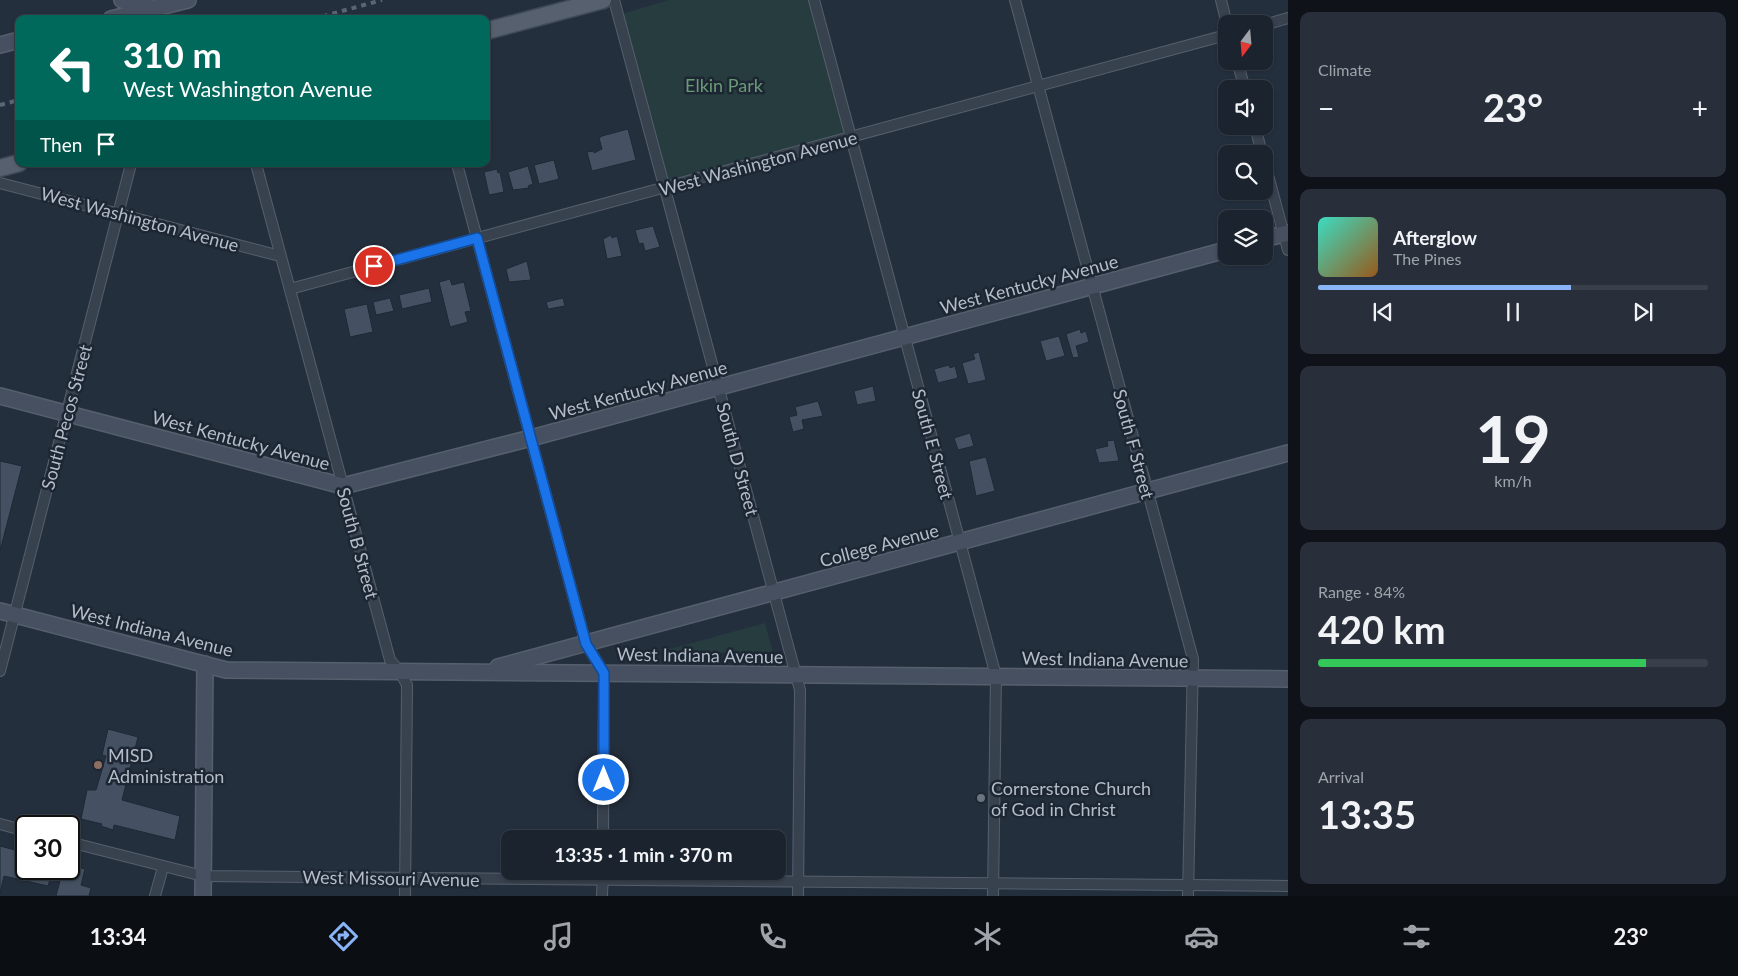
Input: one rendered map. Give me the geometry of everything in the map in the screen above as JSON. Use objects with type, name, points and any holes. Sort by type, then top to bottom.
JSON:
[{"type":"main road","points":[[490,30],[603,0]]},
{"type":"main road","points":[[0,168],[15,164]]},
{"type":"street","points":[[122,0],[154,8]]},
{"type":"street","points":[[127,15],[188,0]]},
{"type":"street","name":"South D Street","points":[[614,0],[800,690],[798,896]]},
{"type":"street","name":"South E Street","points":[[814,0],[996,676],[993,896]]},
{"type":"street","name":"South F Street","points":[[1015,0],[1193,659],[1191,678],[1188,896]]},
{"type":"street","points":[[1220,0],[1224,15]]},
{"type":"street","points":[[1273,22],[1288,18]]},
{"type":"street","name":"West Washington Avenue","points":[[290,289],[1218,37]]},
{"type":"street","points":[[0,44],[15,41]]},
{"type":"street","name":"South Pecos Street","points":[[0,671],[7,613],[67,413],[130,167]]},
{"type":"street","name":"South B Street","points":[[257,167],[390,660],[400,672],[407,685],[404,896]]},
{"type":"street","points":[[458,167],[586,644],[604,673],[603,830]]},
{"type":"street","name":"West Washington Avenue","points":[[0,183],[280,256]]},
{"type":"street","points":[[1273,190],[1286,233],[1288,250]]},
{"type":"street","points":[[1273,237],[1286,233]]},
{"type":"street","name":"West Kentucky Avenue","points":[[0,396],[343,486],[531,438],[1218,252]]},
{"type":"street","name":"College Avenue","points":[[480,672],[1288,453]]},
{"type":"street","name":"West Indiana Avenue","points":[[7,613],[226,670],[1288,679]]},
{"type":"street","points":[[203,896],[205,664]]},
{"type":"street","points":[[1266,679],[1288,673]]},
{"type":"street","points":[[0,824],[15,828]]},
{"type":"street","name":"West Missouri Avenue","points":[[80,845],[203,876],[405,879],[501,878]]},
{"type":"street","points":[[155,896],[163,867]]},
{"type":"street","points":[[602,896],[603,880]]},
{"type":"street","name":"West Missouri Avenue","points":[[733,880],[1288,886]]},
{"type":"green space","name":"Elkin Park","points":[[669,0],[813,0],[850,137],[664,188],[618,15]]},
{"type":"green space","points":[[765,623],[773,653],[659,652]]},
{"type":"building","points":[[628,129],[636,160],[592,171],[587,152],[594,151],[594,153],[602,149],[599,138]]},
{"type":"building","points":[[554,160],[559,179],[539,184],[534,165]]},
{"type":"building","points":[[528,166],[533,184],[528,186],[529,188],[513,190],[508,172]]},
{"type":"building","points":[[497,169],[498,173],[500,172],[504,192],[489,195],[484,172]]},
{"type":"building","points":[[653,226],[660,247],[645,251],[643,243],[639,244],[635,230]]},
{"type":"building","points":[[611,235],[612,238],[617,236],[622,256],[607,259],[603,239]]},
{"type":"building","points":[[527,261],[531,280],[509,282],[506,269]]},
{"type":"building","points":[[450,279],[452,285],[464,282],[471,311],[465,312],[468,322],[450,327],[439,282]]},
{"type":"building","points":[[429,288],[432,302],[402,309],[399,295]]},
{"type":"building","points":[[390,298],[394,311],[376,315],[373,302]]},
{"type":"building","points":[[563,298],[565,306],[548,309],[546,302]]},
{"type":"building","points":[[367,304],[373,332],[350,337],[344,309]]},
{"type":"building","points":[[1080,329],[1081,333],[1086,331],[1089,342],[1076,346],[1079,357],[1073,358],[1066,334]]},
{"type":"building","points":[[1059,336],[1065,356],[1046,361],[1040,341]]},
{"type":"building","points":[[979,352],[986,380],[968,384],[962,363],[975,359],[973,354]]},
{"type":"building","points":[[949,365],[950,368],[955,366],[958,378],[938,383],[934,369]]},
{"type":"building","points":[[873,386],[876,401],[857,405],[854,391]]},
{"type":"building","points":[[818,401],[823,416],[802,420],[804,429],[793,432],[789,417],[797,415],[795,407]]},
{"type":"building","points":[[970,433],[974,446],[958,450],[954,438]]},
{"type":"building","points":[[1114,440],[1119,461],[1099,463],[1095,449],[1108,446],[1107,441]]},
{"type":"building","points":[[986,457],[995,491],[976,496],[969,461]]},
{"type":"building","points":[[0,461],[22,466],[0,551]]},
{"type":"building","points":[[108,729],[138,737],[122,800],[180,816],[175,840],[114,825],[113,830],[101,826],[102,824],[81,819],[87,790],[96,790],[106,756],[102,755]]},
{"type":"building","points":[[0,846],[15,850],[15,878],[4,876],[0,893]]},
{"type":"building","points":[[80,868],[85,869],[81,885],[91,888],[89,896],[56,896],[60,880],[80,880]]},
{"type":"building","points":[[22,880],[50,880],[48,886]]},
{"type":"railway","points":[[328,15],[382,0]]},
{"type":"railway","points":[[0,105],[15,101]]},
{"type":"place","name":"MISD Administration","points":[[98,765]]},
{"type":"place","name":"Cornerstone Church of God in Christ","points":[[981,798]]},
{"type":"route","points":[[374,266],[477,238],[586,644],[604,673],[604,780]]}]
